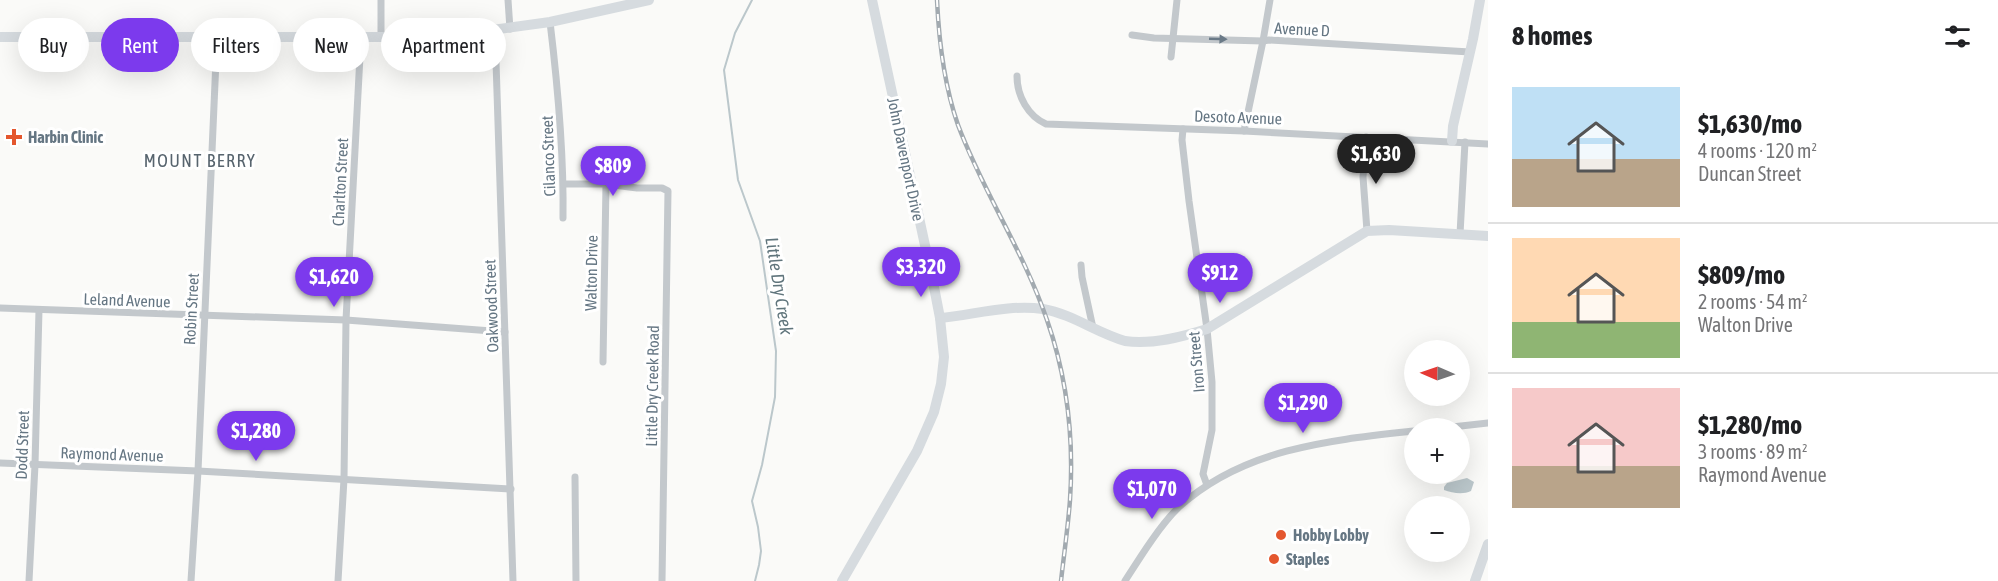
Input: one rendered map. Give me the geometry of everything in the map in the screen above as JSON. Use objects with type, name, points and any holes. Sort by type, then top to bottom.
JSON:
[{"type":"street","points":[[381,0],[381,18]]},
{"type":"street","points":[[508,0],[510,29]]},
{"type":"street","points":[[606,10],[619,0]]},
{"type":"street","points":[[506,30],[647,0]]},
{"type":"street","name":"John Davenport Drive","points":[[842,581],[916,451],[932,418],[944,357],[940,318],[872,0]]},
{"type":"street","points":[[1171,57],[1177,0]]},
{"type":"street","points":[[1244,131],[1270,0]]},
{"type":"street","points":[[1452,141],[1453,126],[1480,0]]},
{"type":"street","name":"Cilanco Street","points":[[550,22],[561,119],[563,218]]},
{"type":"street","name":"Avenue D","points":[[1132,35],[1154,38],[1269,40],[1470,52]]},
{"type":"street","points":[[0,38],[191,37]]},
{"type":"street","points":[[369,37],[381,37]]},
{"type":"street","name":"Robin Street","points":[[191,581],[215,72]]},
{"type":"street","name":"Charlton Street","points":[[338,581],[344,479],[346,320],[359,72]]},
{"type":"street","name":"Oakwood Street","points":[[496,72],[513,581]]},
{"type":"street","name":"Desoto Avenue","points":[[1017,76],[1017,89],[1020,97],[1029,110],[1046,124],[1244,131],[1488,144]]},
{"type":"street","name":"Iron Street","points":[[1183,129],[1182,140],[1190,213],[1207,329],[1213,417],[1203,474],[1207,485]]},
{"type":"street","points":[[1366,137],[1363,177],[1367,231]]},
{"type":"street","points":[[1460,234],[1465,142]]},
{"type":"street","points":[[564,184],[606,184]]},
{"type":"street","name":"Little Dry Creek Road","points":[[606,184],[662,188],[668,191],[662,581]]},
{"type":"street","name":"Walton Drive","points":[[603,362],[606,184]]},
{"type":"street","points":[[940,318],[1027,308],[1053,312],[1117,339],[1135,343],[1207,329],[1367,231],[1488,236]]},
{"type":"street","points":[[1081,265],[1094,328]]},
{"type":"street","name":"Leland Avenue","points":[[0,308],[346,320],[505,332]]},
{"type":"street","name":"Dodd Street","points":[[29,581],[39,310]]},
{"type":"street","points":[[1470,425],[1488,423]]},
{"type":"street","points":[[1125,581],[1170,517],[1207,485],[1240,468],[1307,446],[1335,440],[1404,432]]},
{"type":"street","name":"Raymond Avenue","points":[[0,463],[198,471],[511,489]]},
{"type":"street","points":[[575,477],[576,581]]},
{"type":"street","points":[[1475,581],[1484,570],[1488,544]]},
{"type":"shaded area","points":[[1470,480],[1474,482],[1471,491],[1465,493],[1450,492],[1444,490],[1446,484],[1470,484]]},
{"type":"waterway","name":"Little Dry Creek","points":[[752,0],[735,33],[724,70],[738,180],[760,241],[776,351],[775,397],[762,465],[752,501],[761,551],[755,581]]},
{"type":"railway","points":[[937,0],[943,64],[958,125],[979,174],[1038,295],[1060,364],[1068,409],[1071,454],[1070,500],[1061,581]]},
{"type":"place","name":"Harbin Clinic","points":[[14,137]]},
{"type":"place","name":"Hobby Lobby","points":[[1281,535]]},
{"type":"place","name":"Staples","points":[[1274,559]]},
{"type":"district","name":"MOUNT BERRY","points":[[200,161]]}]
